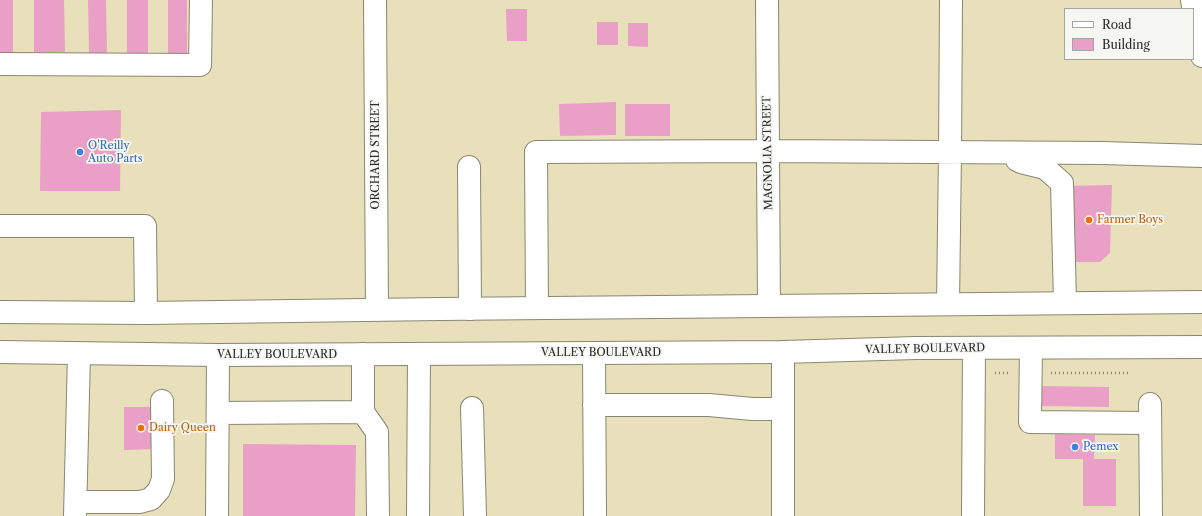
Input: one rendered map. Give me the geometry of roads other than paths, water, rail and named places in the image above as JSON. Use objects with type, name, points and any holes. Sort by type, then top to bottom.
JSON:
[{"type":"main road","points":[[0,64],[200,65],[200,0]]},
{"type":"main road","name":"ORCHARD STREET","points":[[375,0],[377,309]]},
{"type":"main road","name":"MAGNOLIA STREET","points":[[767,0],[769,306]]},
{"type":"main road","points":[[948,304],[950,0]]},
{"type":"main road","points":[[1194,11],[1202,56]]},
{"type":"main road","points":[[537,308],[536,152],[1006,152],[1202,156]]},
{"type":"main road","points":[[1006,152],[1021,162],[1045,168],[1062,183],[1065,303]]},
{"type":"main road","points":[[469,167],[470,308]]},
{"type":"main road","points":[[0,226],[146,226],[146,313]]},
{"type":"main road","points":[[0,312],[146,313],[470,308],[1202,302]]},
{"type":"main road","name":"VALLEY BOULEVARD","points":[[0,352],[218,355],[783,352],[916,348],[1202,347]]},
{"type":"main road","points":[[973,516],[974,348]]},
{"type":"main road","points":[[1031,348],[1030,422],[1150,413],[1151,516]]},
{"type":"main road","points":[[783,352],[783,516]]},
{"type":"main road","points":[[594,353],[595,516]]},
{"type":"main road","points":[[79,354],[76,509],[140,502],[152,499],[159,490],[163,479],[162,401]]},
{"type":"main road","points":[[363,354],[363,412],[377,432],[378,516]]},
{"type":"main road","points":[[418,516],[419,354]]},
{"type":"main road","points":[[217,516],[218,355]]},
{"type":"main road","points":[[594,405],[710,405],[752,410],[783,409]]},
{"type":"main road","points":[[472,408],[475,516]]},
{"type":"main road","points":[[218,413],[363,412]]},
{"type":"place","name":"O'Reilly Auto Parts","points":[[80,152]]},
{"type":"place","name":"Farmer Boys","points":[[1089,220]]},
{"type":"place","name":"Dairy Queen","points":[[141,428]]},
{"type":"place","name":"Pemex","points":[[1075,447]]}]
